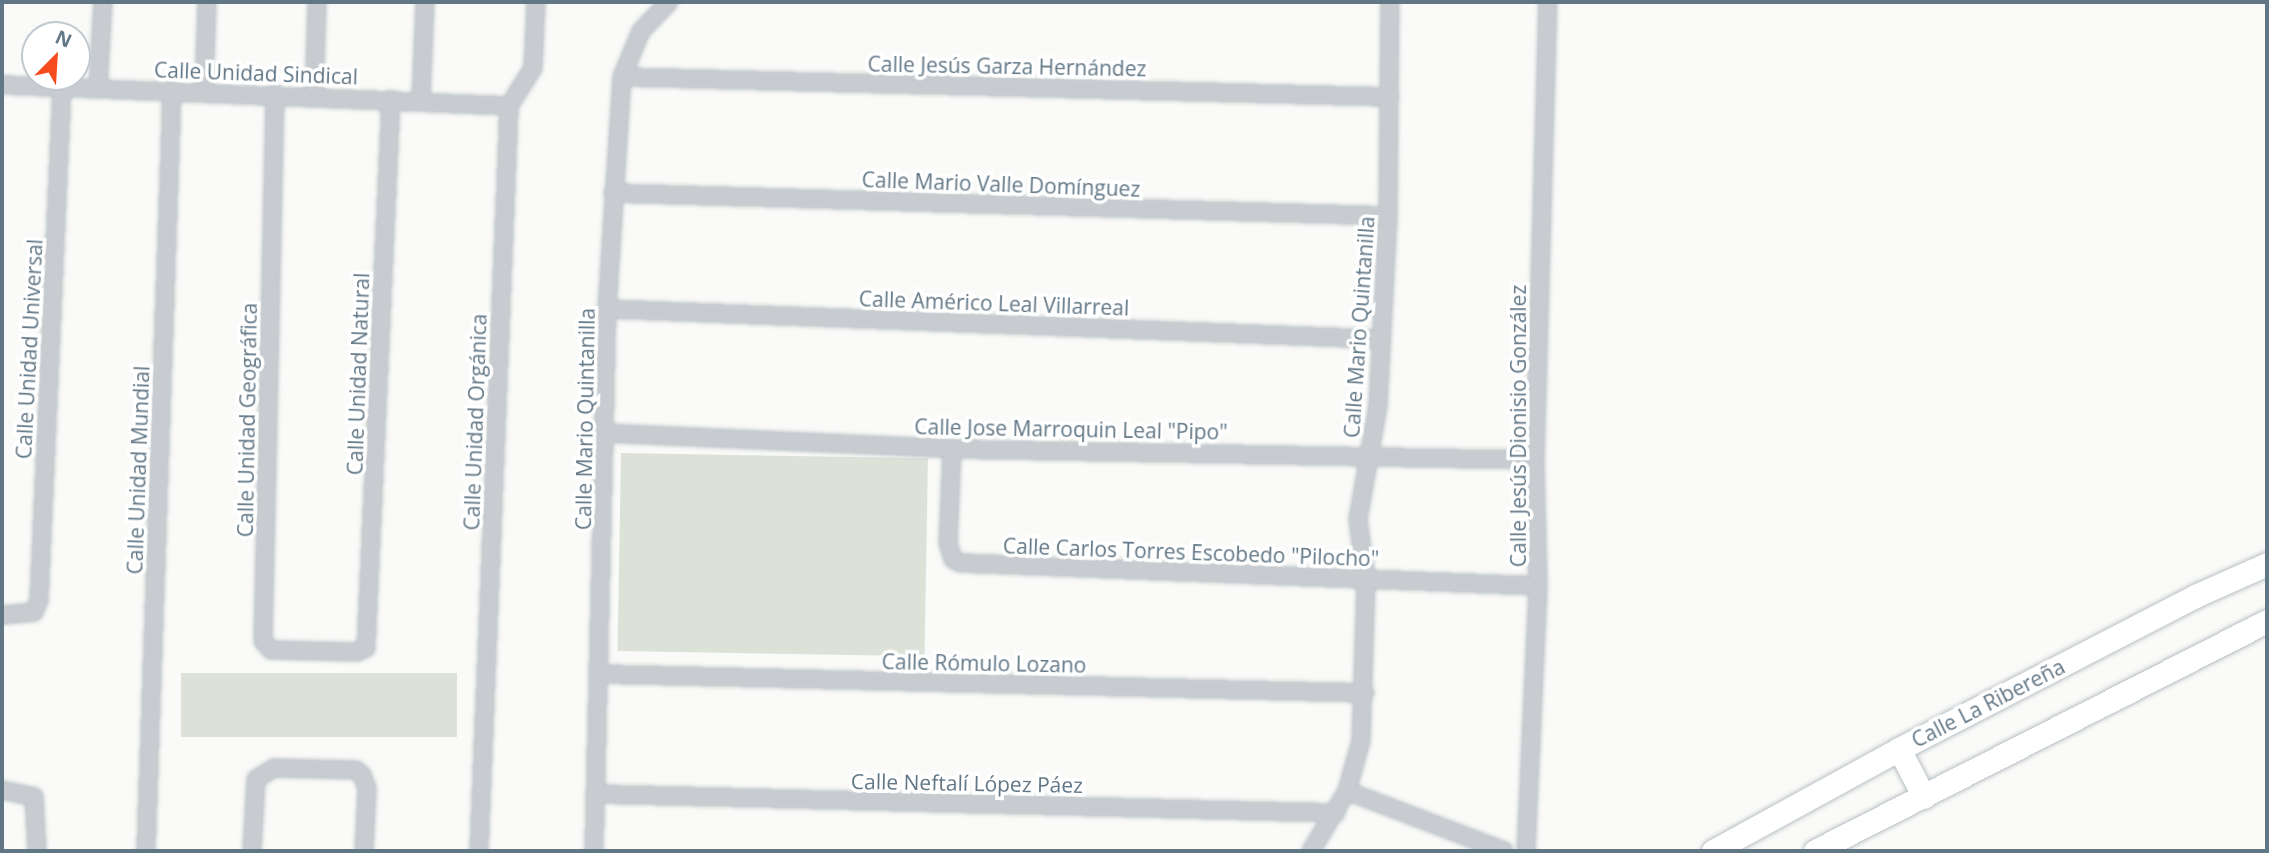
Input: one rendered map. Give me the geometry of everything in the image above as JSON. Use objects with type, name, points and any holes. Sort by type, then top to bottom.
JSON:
[{"type":"street","points":[[98,88],[103,2]]},
{"type":"street","points":[[204,91],[207,2]]},
{"type":"street","points":[[314,94],[317,2]]},
{"type":"street","points":[[421,101],[425,2]]},
{"type":"street","name":"Calle Unidad Orgánica","points":[[479,851],[509,106],[533,68],[536,2]]},
{"type":"street","name":"Calle Mario Quintanilla","points":[[594,851],[601,674],[607,309],[622,77],[640,31],[669,2]]},
{"type":"street","name":"Calle Mario Quintanilla","points":[[1311,851],[1347,791],[1361,741],[1365,693],[1366,580],[1358,519],[1376,431],[1379,339],[1388,216],[1390,2]]},
{"type":"street","name":"Calle Jesús Dionisio González","points":[[1526,851],[1538,586],[1535,460],[1548,2]]},
{"type":"street","name":"Calle Jesús Garza Hernández","points":[[622,77],[1390,97]]},
{"type":"street","name":"Calle Unidad Sindical","points":[[2,85],[21,86]]},
{"type":"street","name":"Calle Unidad Sindical","points":[[91,88],[314,94],[509,106]]},
{"type":"street","name":"Calle Unidad Mundial","points":[[146,851],[172,90]]},
{"type":"street","name":"Calle Unidad Universal","points":[[2,615],[34,612],[39,600],[62,91]]},
{"type":"street","name":"Calle Unidad Geográfica","points":[[275,93],[263,641],[271,650],[364,650]]},
{"type":"street","name":"Calle Unidad Natural","points":[[364,650],[391,100]]},
{"type":"street","name":"Calle Mario Valle Domínguez","points":[[613,193],[1388,216]]},
{"type":"street","name":"Calle Américo Leal Villarreal","points":[[607,309],[1379,339]]},
{"type":"street","name":"Calle Jose Marroquin Leal \"Pipo\"","points":[[606,433],[952,449],[1535,460]]},
{"type":"street","name":"Calle Carlos Torres Escobedo \"Pilocho\"","points":[[952,449],[948,543],[953,559],[961,563],[1538,586]]},
{"type":"street","name":"Calle La Ribereña","points":[[1713,851],[1899,749],[2195,596],[2267,564]]},
{"type":"street","points":[[1815,851],[2267,621]]},
{"type":"street","name":"Calle Rómulo Lozano","points":[[601,674],[1365,693]]},
{"type":"street","points":[[1899,749],[1924,797]]},
{"type":"street","points":[[252,851],[254,788],[259,773],[274,768],[356,770],[362,775],[366,788],[364,851]]},
{"type":"street","points":[[2,790],[28,793],[34,797],[38,812],[37,851]]},
{"type":"street","points":[[1347,791],[1504,851]]},
{"type":"street","name":"Calle Neftalí López Páez","points":[[597,794],[1336,813]]},
{"type":"shaded area","points":[[621,453],[928,458],[924,656],[618,651]]},
{"type":"shaded area","points":[[181,673],[457,673],[457,737],[181,737]]}]
